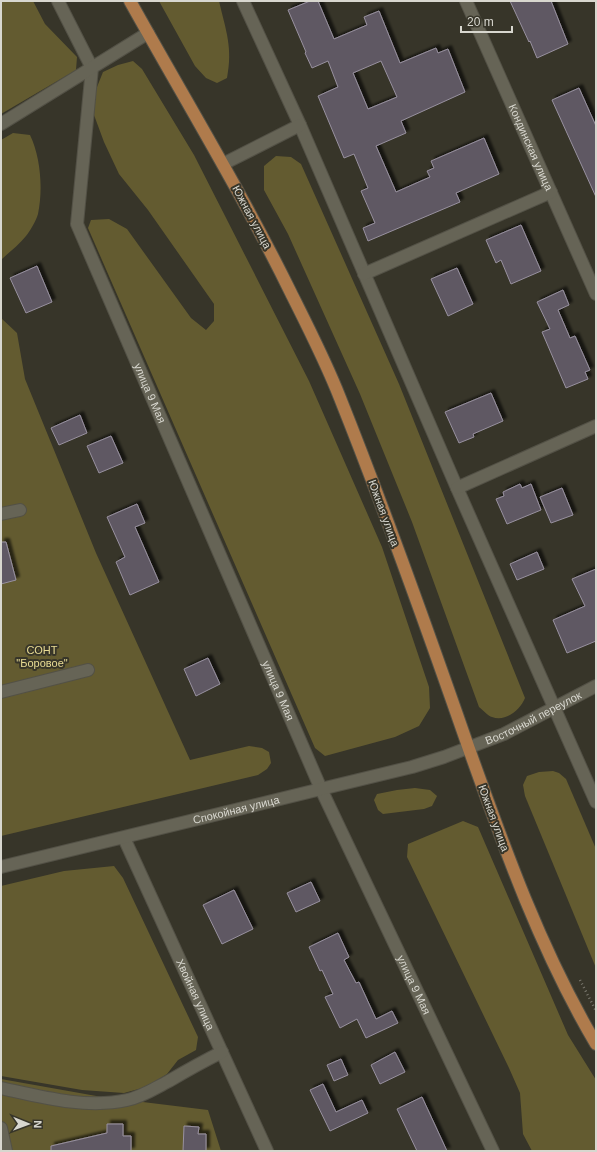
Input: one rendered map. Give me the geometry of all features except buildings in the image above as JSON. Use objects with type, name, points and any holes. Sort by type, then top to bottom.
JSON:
[{"type":"main road","name":"Южная улица","points":[[130,1],[272,253],[307,324],[338,393],[365,462],[489,805],[525,900],[555,966],[584,1024],[596,1044]]},
{"type":"street","points":[[58,1],[92,68]]},
{"type":"street","points":[[243,1],[300,125],[457,488],[596,802]]},
{"type":"street","name":"Кондинская улица","points":[[466,1],[596,294]]},
{"type":"street","points":[[1,124],[148,33]]},
{"type":"street","name":"улица 9 Мая","points":[[92,68],[77,224],[321,789],[493,1151]]},
{"type":"street","points":[[223,164],[300,125]]},
{"type":"street","points":[[364,274],[551,192]]},
{"type":"street","points":[[457,488],[596,426]]},
{"type":"street","points":[[1,514],[20,510]]},
{"type":"street","points":[[1,692],[88,670]]},
{"type":"street","name":"Восточный переулок","points":[[469,748],[504,734],[596,686]]},
{"type":"street","name":"Спокойная улица","points":[[1,867],[412,766],[469,748]]},
{"type":"street","name":"Хвойная улица","points":[[124,838],[265,1150]]},
{"type":"street","points":[[1,1088],[56,1099],[81,1102],[102,1103],[128,1100],[145,1094],[222,1052]]},
{"type":"street","points":[[1,1128],[6,1151]]},
{"type":"path","points":[[578,977],[596,1011]]},
{"type":"green space","points":[[1,1],[33,1],[45,24],[77,57],[76,70],[1,114]]},
{"type":"green space","points":[[159,1],[219,1],[229,48],[229,67],[227,78],[217,83],[206,78],[195,66]]},
{"type":"green space","points":[[133,61],[142,69],[194,155],[309,381],[382,547],[429,687],[430,708],[419,726],[395,737],[325,756],[315,748],[88,228],[91,220],[109,219],[127,229],[191,318],[206,330],[214,321],[214,304],[148,210],[119,174],[104,142],[94,115],[95,92],[103,72],[118,65]]},
{"type":"green space","points":[[13,133],[30,135],[34,144],[40,174],[40,205],[37,217],[28,234],[1,260],[1,140]]},
{"type":"green space","points":[[276,156],[291,157],[301,164],[399,384],[525,698],[520,707],[512,714],[502,718],[492,717],[479,707],[412,522],[360,394],[288,234],[264,190],[264,166]]},
{"type":"green space","name":"СОНТ \"Боровое\"","points":[[1,318],[17,333],[25,379],[96,553],[190,760],[249,746],[262,748],[269,752],[271,763],[267,769],[258,775],[1,836]]},
{"type":"green space","points":[[553,771],[559,773],[566,779],[596,849],[596,968],[525,796],[523,785],[527,776],[539,772]]},
{"type":"green space","points":[[415,788],[430,790],[437,796],[432,806],[424,809],[383,814],[378,810],[374,800],[377,794]]},
{"type":"green space","points":[[463,821],[478,827],[568,1035],[596,1080],[596,1151],[532,1151],[523,1134],[520,1093],[407,857],[408,844]]},
{"type":"green space","points":[[114,866],[123,878],[198,1037],[196,1050],[178,1060],[167,1074],[146,1087],[124,1093],[82,1090],[1,1076],[1,886],[64,871]]},
{"type":"green space","points":[[1,1079],[102,1097],[208,1110],[221,1151],[1,1151]]}]
